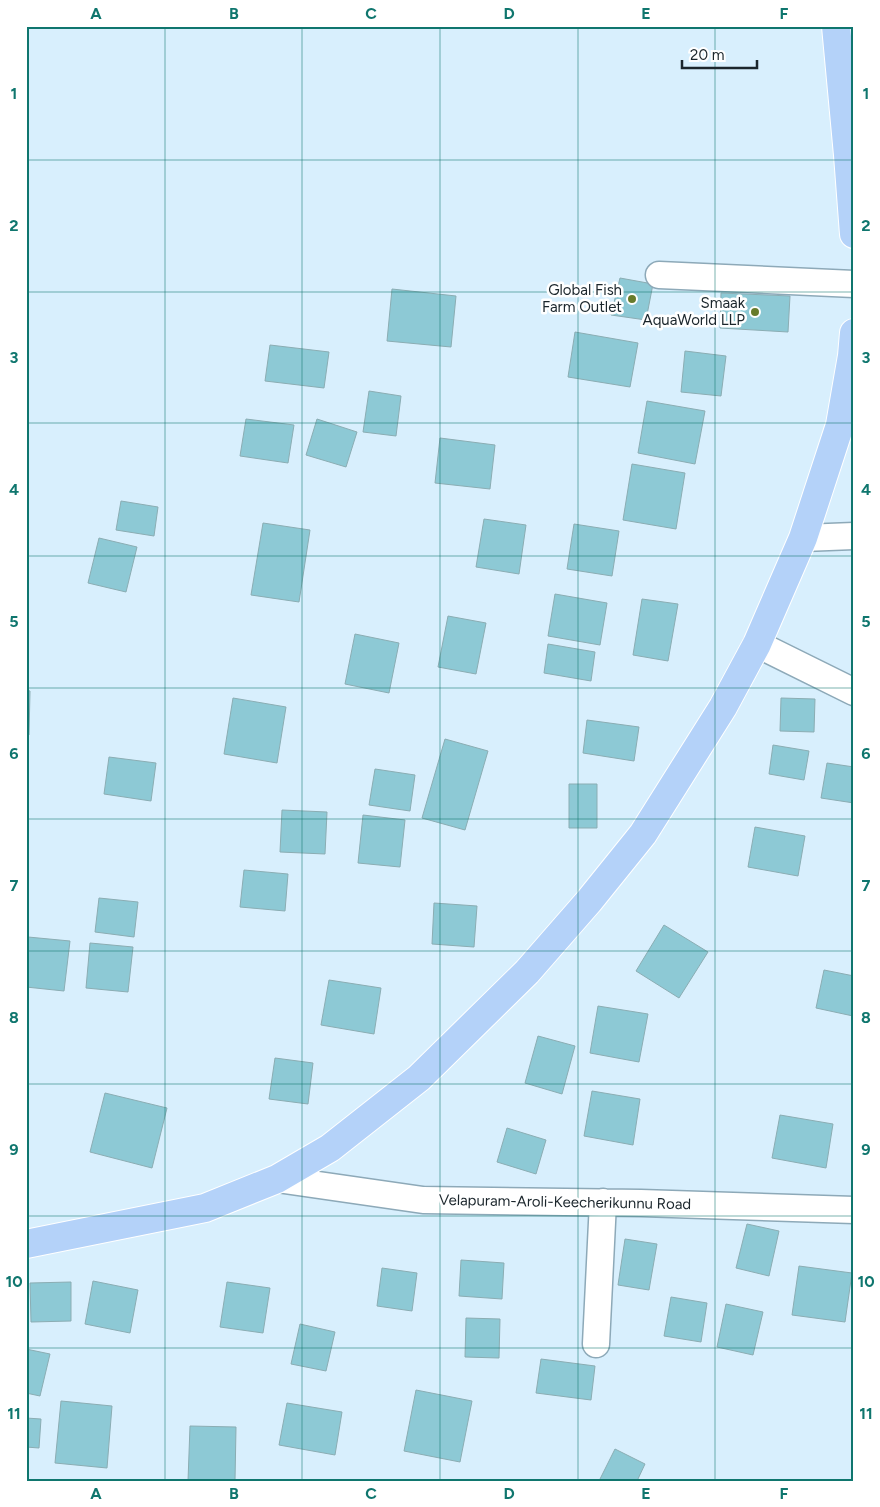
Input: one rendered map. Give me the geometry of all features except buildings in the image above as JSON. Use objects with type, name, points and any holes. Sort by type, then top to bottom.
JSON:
[{"type":"highway","points":[[836,26],[854,234]]},
{"type":"highway","points":[[26,1244],[205,1208],[277,1180],[330,1148],[419,1078],[527,972],[589,901],[643,834],[723,707],[757,644],[804,538],[840,425],[854,333]]},
{"type":"street","points":[[659,275],[854,284]]},
{"type":"street","points":[[804,538],[854,536]]},
{"type":"street","points":[[757,644],[854,692]]},
{"type":"street","name":"Velapuram-Aroli-Keecherikunnu Road","points":[[277,1180],[423,1200],[603,1202],[854,1210]]},
{"type":"street","points":[[596,1344],[603,1202]]},
{"type":"place","name":"Global Fish Farm Outlet","points":[[632,299]]},
{"type":"place","name":"Smaak AquaWorld LLP","points":[[755,312]]}]
